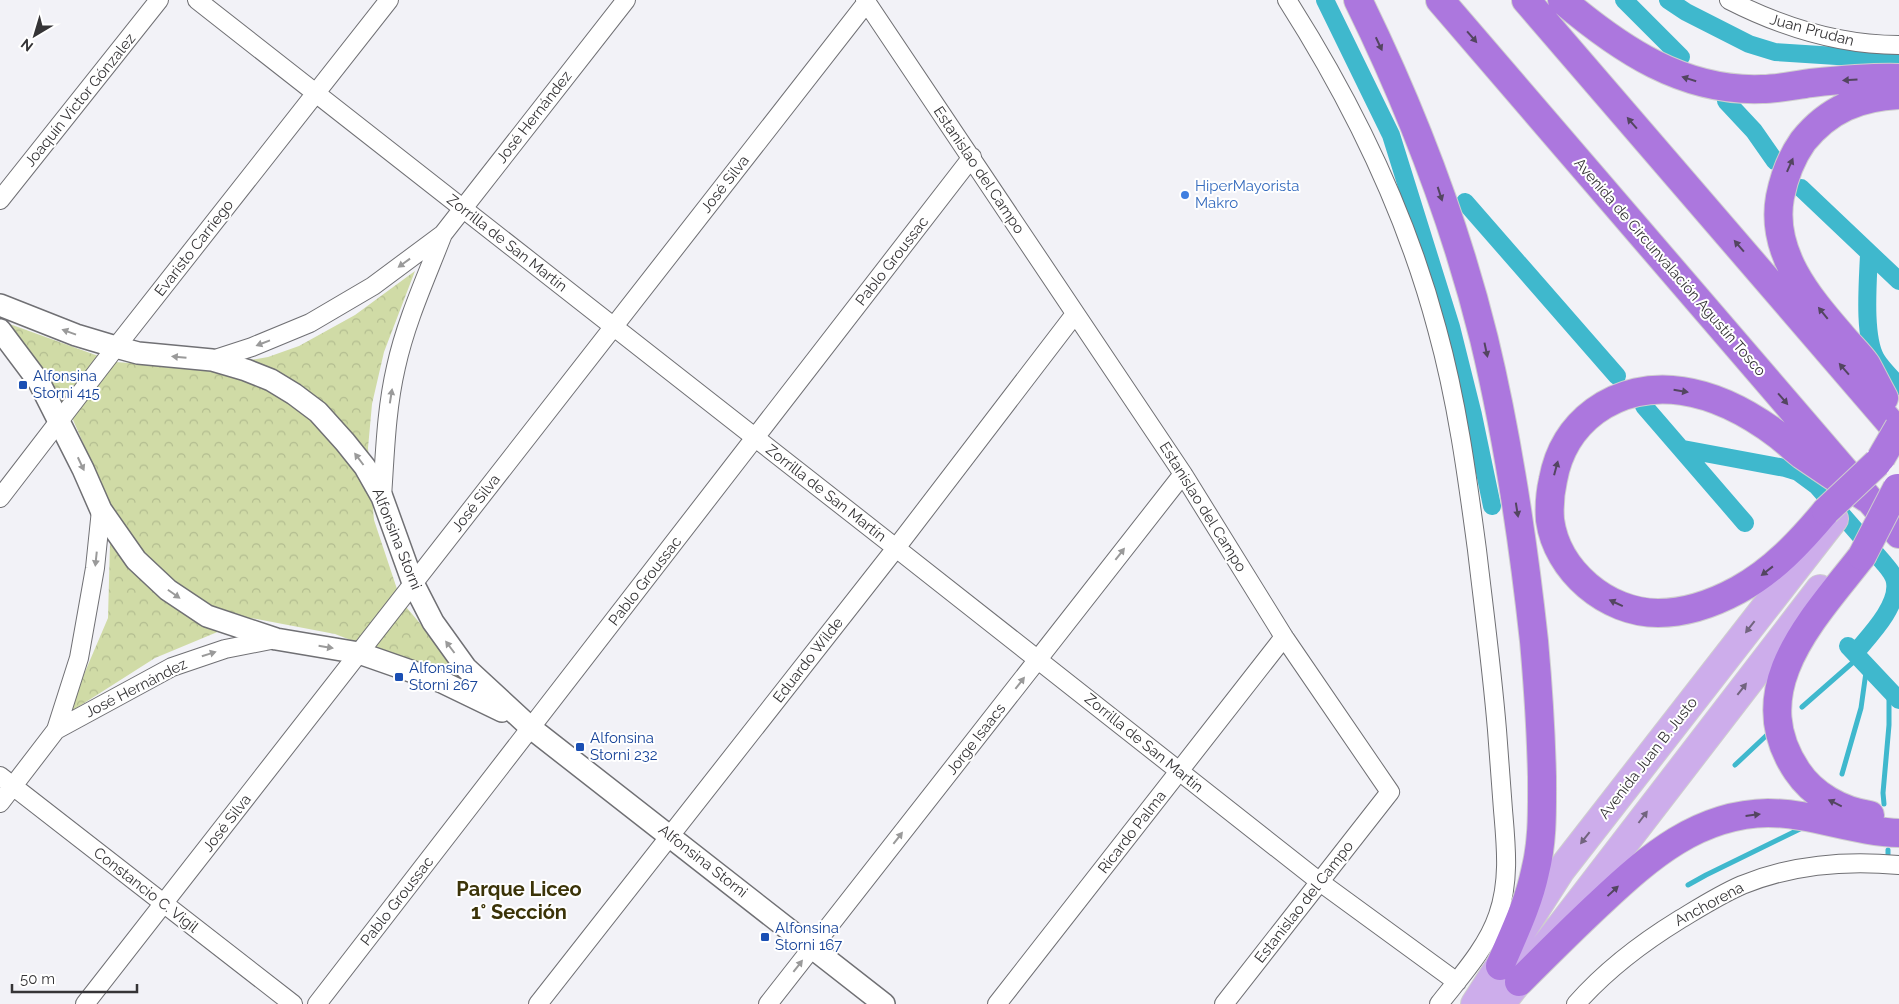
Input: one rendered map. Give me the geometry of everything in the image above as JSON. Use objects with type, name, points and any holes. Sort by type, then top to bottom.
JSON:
[{"type":"highway","points":[[1358,0],[1407,109],[1436,183],[1460,253],[1493,381],[1520,527],[1536,664],[1541,741],[1542,813],[1536,871],[1526,902],[1509,974]]},
{"type":"highway","name":"Avenida de Circunvalación Agustín Tosco","points":[[1440,0],[1899,534]]},
{"type":"highway","points":[[1526,0],[1899,433]]},
{"type":"highway","points":[[1562,0],[1590,24],[1639,58],[1659,68],[1698,82],[1762,89],[1844,80],[1899,78]]},
{"type":"highway","points":[[1899,95],[1875,96],[1857,102],[1839,110],[1822,121],[1797,150],[1784,179],[1779,204],[1781,240],[1797,278],[1836,330],[1865,364],[1899,426],[1879,461],[1830,515],[1757,578],[1737,590],[1697,607],[1659,613],[1640,612],[1622,606],[1603,597],[1587,586],[1573,572],[1563,556],[1550,521],[1550,507],[1551,490],[1558,458],[1576,429],[1589,416],[1606,403],[1643,390],[1682,390],[1705,396],[1754,418],[1800,454],[1870,501],[1899,550]]},
{"type":"highway","points":[[1897,488],[1806,629],[1790,657],[1779,684],[1777,698],[1778,726],[1785,751],[1800,776],[1822,797],[1849,810],[1865,814],[1879,816],[1899,814]]},
{"type":"highway","points":[[1509,974],[1565,936],[1647,860],[1669,844],[1705,826],[1745,816],[1788,814],[1855,828],[1899,833]]},
{"type":"main road","name":"Avenida Juan B. Justo","points":[[1501,1004],[1509,974],[1561,870],[1830,515]]},
{"type":"main road","name":"Avenida Juan B. Justo","points":[[1475,1004],[1509,974],[1663,791],[1858,550]]},
{"type":"street","name":"Joaquín Victor Gónzalez","points":[[0,200],[159,0]]},
{"type":"street","name":"Zorrilla de San Martín","points":[[197,0],[317,92],[1320,882],[1457,982]]},
{"type":"street","name":"Evaristo Carriego","points":[[0,498],[116,347],[389,0]]},
{"type":"street","name":"José Hernández","points":[[212,360],[282,336],[334,310],[373,286],[443,234],[626,0]]},
{"type":"street","points":[[1288,0],[1312,38],[1343,94],[1370,147],[1401,220],[1438,329],[1464,450],[1492,674],[1507,867],[1498,915],[1489,934],[1457,982],[1439,1004]]},
{"type":"street","name":"Juan Prudan","points":[[1730,0],[1757,14],[1847,42],[1899,45]]},
{"type":"street","name":"Estanislao del Campo","points":[[866,1],[1183,474],[1284,637],[1390,792],[1224,1004]]},
{"type":"street","name":"José Silva","points":[[85,1004],[866,1]]},
{"type":"street","name":"Pablo Groussac","points":[[317,1004],[526,724],[756,438],[972,158]]},
{"type":"street","name":"José Hernández","points":[[382,497],[386,426],[396,368],[411,316],[443,234]]},
{"type":"street","name":"Alfonsina Storni","points":[[0,305],[116,347],[138,352],[212,360],[246,370],[271,380],[318,412],[346,442],[365,467],[382,497],[413,583],[434,622],[466,668],[526,724],[884,1004]]},
{"type":"street","name":"Eduardo Wilde","points":[[538,1004],[896,548],[1075,314]]},
{"type":"street","name":"Alfonsina Storni","points":[[0,330],[39,382],[60,420],[101,510],[136,560],[168,590],[207,616],[276,639],[359,653],[442,682],[526,724]]},
{"type":"street","name":"Jorge Isaacs","points":[[768,1004],[1183,474]]},
{"type":"street","name":"José Hernández","points":[[56,730],[79,658],[95,568],[101,510]]},
{"type":"street","name":"Ricardo Palma","points":[[998,1004],[1284,637]]},
{"type":"street","name":"José Hernández","points":[[0,803],[7,781],[56,730],[172,667],[225,649],[276,639]]},
{"type":"street","name":"Constancio C. Vigil","points":[[7,781],[293,1004]]},
{"type":"street","name":"Anchorena","points":[[1576,1004],[1628,954],[1715,898],[1743,885],[1783,872],[1810,867],[1845,863],[1899,865]]},
{"type":"green space","points":[[415,271],[384,352],[372,404],[368,448],[374,520],[401,601],[475,688],[335,634],[251,618],[155,658],[67,714],[108,618],[111,507],[70,413],[4,322],[115,362],[205,368],[268,357],[299,346],[355,315]]},
{"type":"waterway","points":[[1325,0],[1391,135],[1451,327],[1473,415],[1492,506]]},
{"type":"waterway","points":[[1624,0],[1681,57]]},
{"type":"waterway","points":[[1668,0],[1686,12],[1749,44],[1775,52],[1899,60]]},
{"type":"waterway","points":[[1726,101],[1754,131],[1775,161]]},
{"type":"waterway","points":[[1801,188],[1899,281]]},
{"type":"waterway","points":[[1465,202],[1617,376]]},
{"type":"waterway","points":[[1869,254],[1867,293],[1869,337],[1878,363],[1899,386]]},
{"type":"waterway","points":[[1644,406],[1745,523]]},
{"type":"waterway","points":[[1683,449],[1798,472],[1817,486],[1887,567],[1895,582],[1892,601],[1882,620],[1855,653]]},
{"type":"waterway","points":[[1848,646],[1899,700]]},
{"type":"waterway","points":[[1802,707],[1859,657]]},
{"type":"waterway","points":[[1842,774],[1861,708],[1867,665]]},
{"type":"waterway","points":[[1884,804],[1883,793],[1889,725],[1889,690]]},
{"type":"waterway","points":[[1735,765],[1768,734]]},
{"type":"waterway","points":[[1688,885],[1802,828]]},
{"type":"place","name":"HiperMayorista Makro","points":[[1185,195]]},
{"type":"place","name":"Alfonsina Storni 415","points":[[23,385]]},
{"type":"place","name":"Alfonsina Storni 267","points":[[399,677]]},
{"type":"place","name":"Alfonsina Storni 232","points":[[580,747]]},
{"type":"place","name":"Alfonsina Storni 167","points":[[765,937]]},
{"type":"district","name":"Parque Liceo 1° Sección","points":[[519,900]]}]
